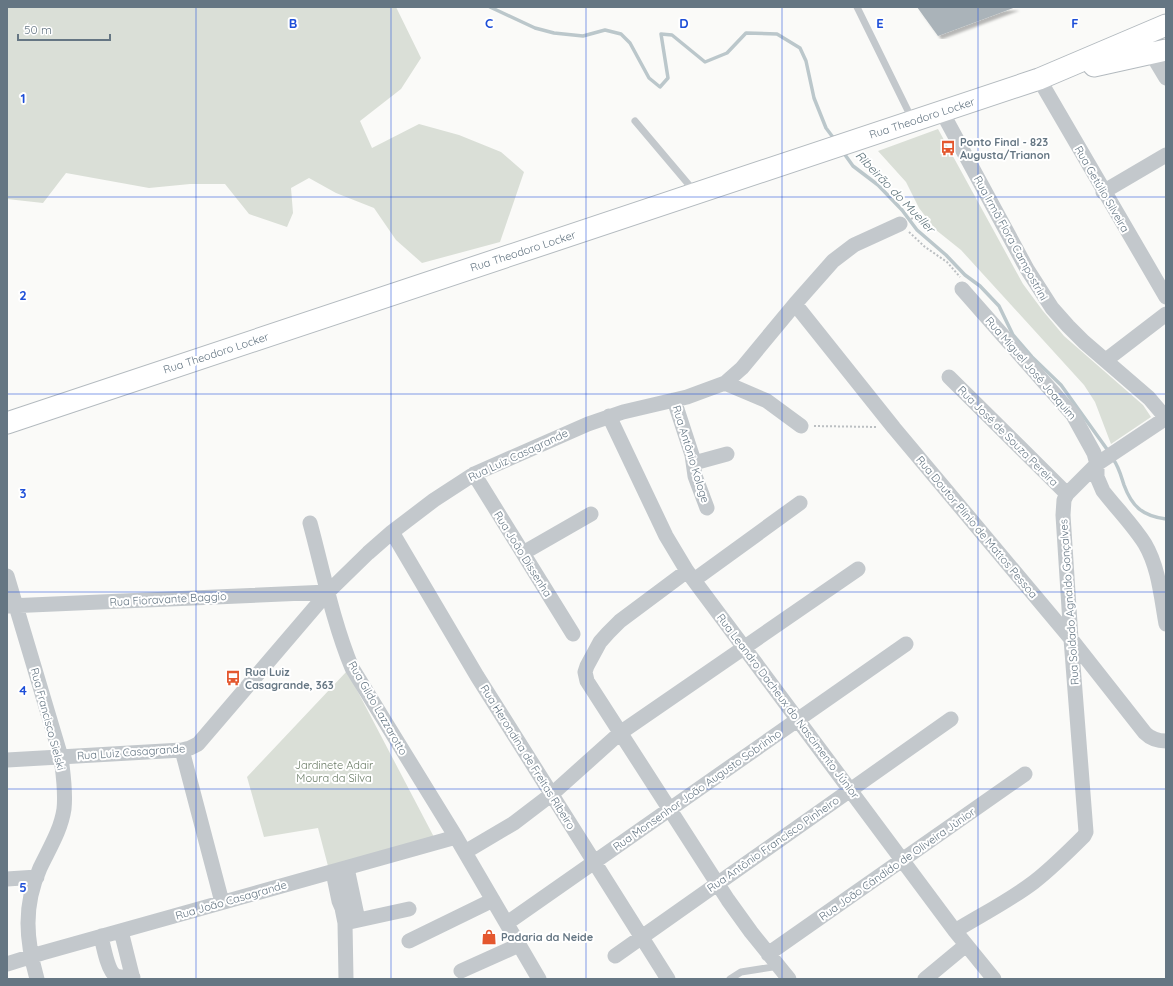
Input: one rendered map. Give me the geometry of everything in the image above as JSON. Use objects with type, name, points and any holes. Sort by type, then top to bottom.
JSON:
[{"type":"main road","name":"Rua Theodoro Locker","points":[[7,423],[1039,79],[1166,26]]},
{"type":"main road","name":"Rua Theodoro Locker","points":[[1039,79],[1159,51]]},
{"type":"street","points":[[1159,51],[1166,78]]},
{"type":"street","name":"Rua Getúlio Silveira","points":[[1039,79],[1103,192],[1166,297]]},
{"type":"street","name":"Rua Irmã Flora Campostrini","points":[[942,112],[1039,290],[1052,308],[1068,326],[1149,398],[1166,418]]},
{"type":"street","points":[[1103,192],[1166,156]]},
{"type":"street","name":"Rua Luiz Casagrande","points":[[7,760],[182,750],[198,744],[328,592],[392,532],[434,500],[474,474],[566,432],[609,416],[700,393],[725,383],[742,368],[815,280],[843,252],[866,238],[900,224]]},
{"type":"street","name":"Rua Miguel José Joaquim","points":[[962,289],[1073,415],[1090,446],[1106,458],[1097,477],[1101,488],[1145,546],[1157,576],[1166,624]]},
{"type":"street","name":"Rua Doutor Plínio de Mattos Pessoa","points":[[795,304],[894,428],[1071,639],[1145,733],[1151,738],[1166,741]]},
{"type":"street","points":[[1106,360],[1166,314]]},
{"type":"street","name":"Rua José de Souza Pereira","points":[[949,377],[1067,494]]},
{"type":"street","points":[[725,383],[767,401],[801,426]]},
{"type":"street","name":"Rua Antônio Kologe","points":[[674,400],[690,448],[694,463],[695,476],[708,508]]},
{"type":"street","name":"Rua Leandro Dacheux do Nascimento Júnior","points":[[609,416],[666,536],[691,575],[955,931],[994,979]]},
{"type":"street","points":[[1067,494],[1106,458],[1166,418]]},
{"type":"street","points":[[694,463],[727,454]]},
{"type":"street","name":"Rua João Dissenha","points":[[474,474],[572,634]]},
{"type":"street","name":"Rua Soldado Agnaldo Gonçalves","points":[[955,931],[1016,895],[1034,882],[1084,836],[1087,827],[1071,639],[1063,515],[1064,500],[1067,494]]},
{"type":"street","points":[[789,979],[736,913],[587,681],[585,672],[600,642],[620,621],[800,503]]},
{"type":"street","points":[[523,553],[591,514]]},
{"type":"street","name":"Rua Gildo Lazzarotto","points":[[310,523],[328,592],[352,668],[456,837],[539,979]]},
{"type":"street","name":"Rua Herondina de Freitas Ribeiro","points":[[392,532],[477,676],[668,979]]},
{"type":"street","points":[[465,852],[514,823],[552,794],[620,733],[858,569]]},
{"type":"street","name":"Rua Francisco Sielski","points":[[7,576],[12,606],[61,757],[64,779],[64,810],[53,842],[32,888],[28,914],[31,956],[37,979]]},
{"type":"street","name":"Rua Fioravante Baggio","points":[[12,606],[328,592]]},
{"type":"street","name":"Rua Monsenhor João Augusto Sobrinho","points":[[507,923],[906,644]]},
{"type":"street","name":"Rua Antônio Francisco Pinheiro","points":[[615,956],[951,719]]},
{"type":"street","points":[[182,750],[222,902]]},
{"type":"street","name":"Rua João Cândido de Oliveira Júnior","points":[[768,954],[1026,774]]},
{"type":"street","name":"Rua João Casagrande","points":[[7,964],[101,936],[456,837]]},
{"type":"street","points":[[346,979],[352,922],[347,868]]},
{"type":"street","points":[[333,872],[339,901],[352,922]]},
{"type":"street","points":[[7,879],[37,877]]},
{"type":"street","points":[[409,941],[493,900]]},
{"type":"street","points":[[352,922],[409,909]]},
{"type":"street","points":[[101,936],[110,968],[113,973],[116,976],[133,978],[121,931]]},
{"type":"street","points":[[461,971],[519,945]]},
{"type":"street","points":[[925,979],[966,945]]},
{"type":"lane","points":[[857,7],[913,121]]},
{"type":"lane","points":[[635,121],[697,193]]},
{"type":"lane","points":[[730,979],[741,972],[779,966]]},
{"type":"path","points":[[900,224],[925,247],[947,262],[960,277],[962,289]]},
{"type":"path","points":[[801,426],[894,428]]},
{"type":"green space","points":[[7,7],[396,7],[421,58],[401,89],[360,121],[372,148],[419,124],[459,135],[501,152],[524,172],[500,242],[422,263],[396,240],[374,208],[336,193],[309,178],[291,188],[293,213],[287,227],[249,214],[225,184],[190,184],[149,188],[66,173],[43,203],[7,199]]},
{"type":"green space","points":[[938,129],[1023,284],[1064,336],[1143,405],[1151,417],[1111,444],[1095,402],[1084,385],[961,250],[936,230],[919,208],[906,182],[878,151]]},
{"type":"green space","name":"Jardinete Adair Moura da Silva","points":[[347,671],[435,839],[328,866],[318,828],[264,837],[247,777]]},
{"type":"building","points":[[917,7],[1016,7],[938,36]]},
{"type":"waterway","name":"Ribeirão do Mueller","points":[[490,7],[535,28],[554,33],[583,36],[605,30],[621,34],[630,43],[649,78],[660,87],[668,78],[661,34],[672,35],[705,62],[727,53],[746,33],[777,34],[800,48],[806,61],[814,98],[826,128],[835,140]]},
{"type":"waterway","name":"Ribeirão do Mueller","points":[[843,152],[853,166],[878,185],[902,210],[917,230],[946,255],[965,275],[980,286],[999,306],[1013,335],[1032,357],[1061,385],[1109,452]]},
{"type":"waterway","name":"Ribeirão do Mueller","points":[[1113,459],[1127,493],[1135,505],[1151,516],[1166,519]]},
{"type":"place","name":"Ponto Final - 823 Augusta/Trianon","points":[[948,148]]},
{"type":"place","name":"Rua Luiz Casagrande, 363","points":[[233,678]]},
{"type":"place","name":"Padaria da Neide","points":[[489,937]]}]
